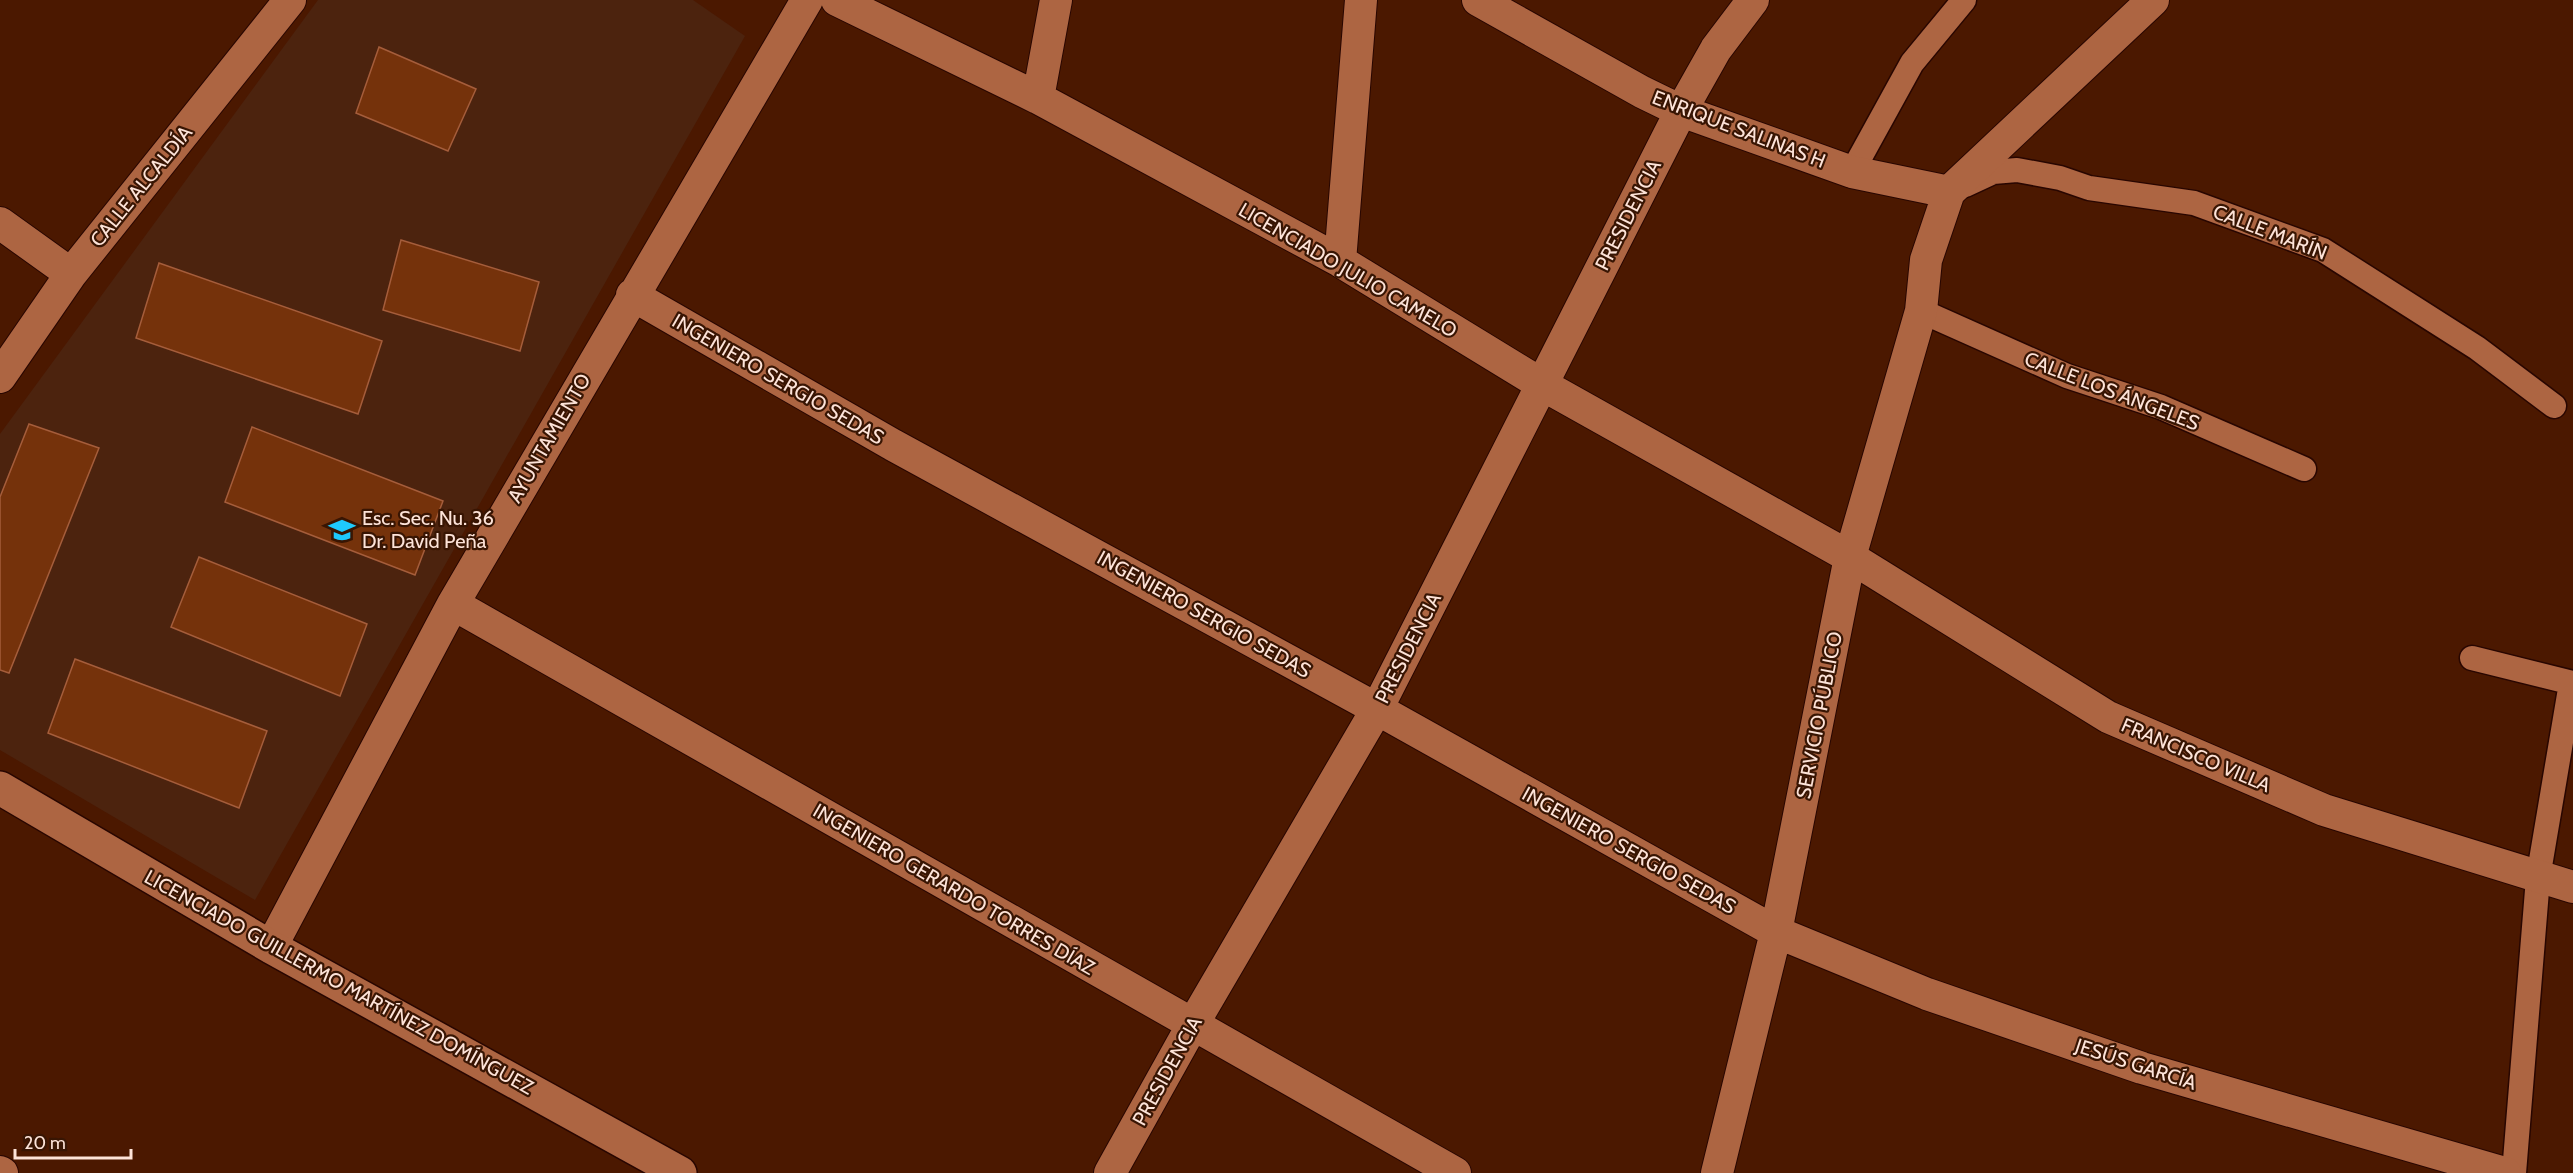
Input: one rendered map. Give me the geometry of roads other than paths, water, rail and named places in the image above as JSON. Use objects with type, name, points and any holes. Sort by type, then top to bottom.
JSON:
[{"type":"street","name":"CALLE ALCALDÍA","points":[[0,377],[70,274],[290,0]]},
{"type":"street","name":"AYUNTAMIENTO","points":[[271,947],[453,604],[632,295],[807,0]]},
{"type":"street","name":"LICENCIADO JULIO CAMELO","points":[[837,0],[1038,98],[1340,261],[1541,384],[1850,558]]},
{"type":"street","points":[[1038,98],[1056,0]]},
{"type":"street","points":[[1340,261],[1361,0]]},
{"type":"street","name":"ENRIQUE SALINAS H","points":[[1478,0],[1642,92],[1681,111],[1852,172],[1949,192]]},
{"type":"street","name":"PRESIDENCIA","points":[[1110,1173],[1193,1024],[1377,709],[1681,111],[1716,49],[1753,0]]},
{"type":"street","points":[[1852,172],[1912,63],[1964,0]]},
{"type":"street","points":[[1949,192],[2152,0]]},
{"type":"street","name":"CALLE MARÍN","points":[[1949,192],[1993,172],[2017,170],[2060,178],[2089,188],[2194,203],[2323,250],[2477,348],[2554,406]]},
{"type":"street","name":"SERVICIO PÚBLICO","points":[[1717,1173],[1776,932],[1850,558],[1921,311],[1926,260],[1949,192]]},
{"type":"street","points":[[0,223],[70,274]]},
{"type":"street","name":"INGENIERO SERGIO SEDAS","points":[[632,295],[903,451],[1377,709],[1776,932]]},
{"type":"street","name":"CALLE LOS ÁNGELES","points":[[1921,311],[2067,376],[2161,407],[2304,469]]},
{"type":"street","name":"FRANCISCO VILLA","points":[[1850,558],[2108,717],[2324,810],[2573,887]]},
{"type":"street","name":"INGENIERO GERARDO TORRES DÍAZ","points":[[453,604],[1455,1173]]},
{"type":"street","points":[[2472,658],[2572,683],[2538,878],[2514,1173]]},
{"type":"street","name":"LICENCIADO GUILLERMO MARTÍNEZ DOMÍNGUEZ","points":[[0,788],[271,947],[680,1173]]},
{"type":"street","name":"JESÚS GARCÍA","points":[[1776,932],[1927,994],[2142,1068],[2505,1173]]},
{"type":"place","name":"Esc. Sec. Nu. 36 Dr. David Peña","points":[[342,530]]}]
